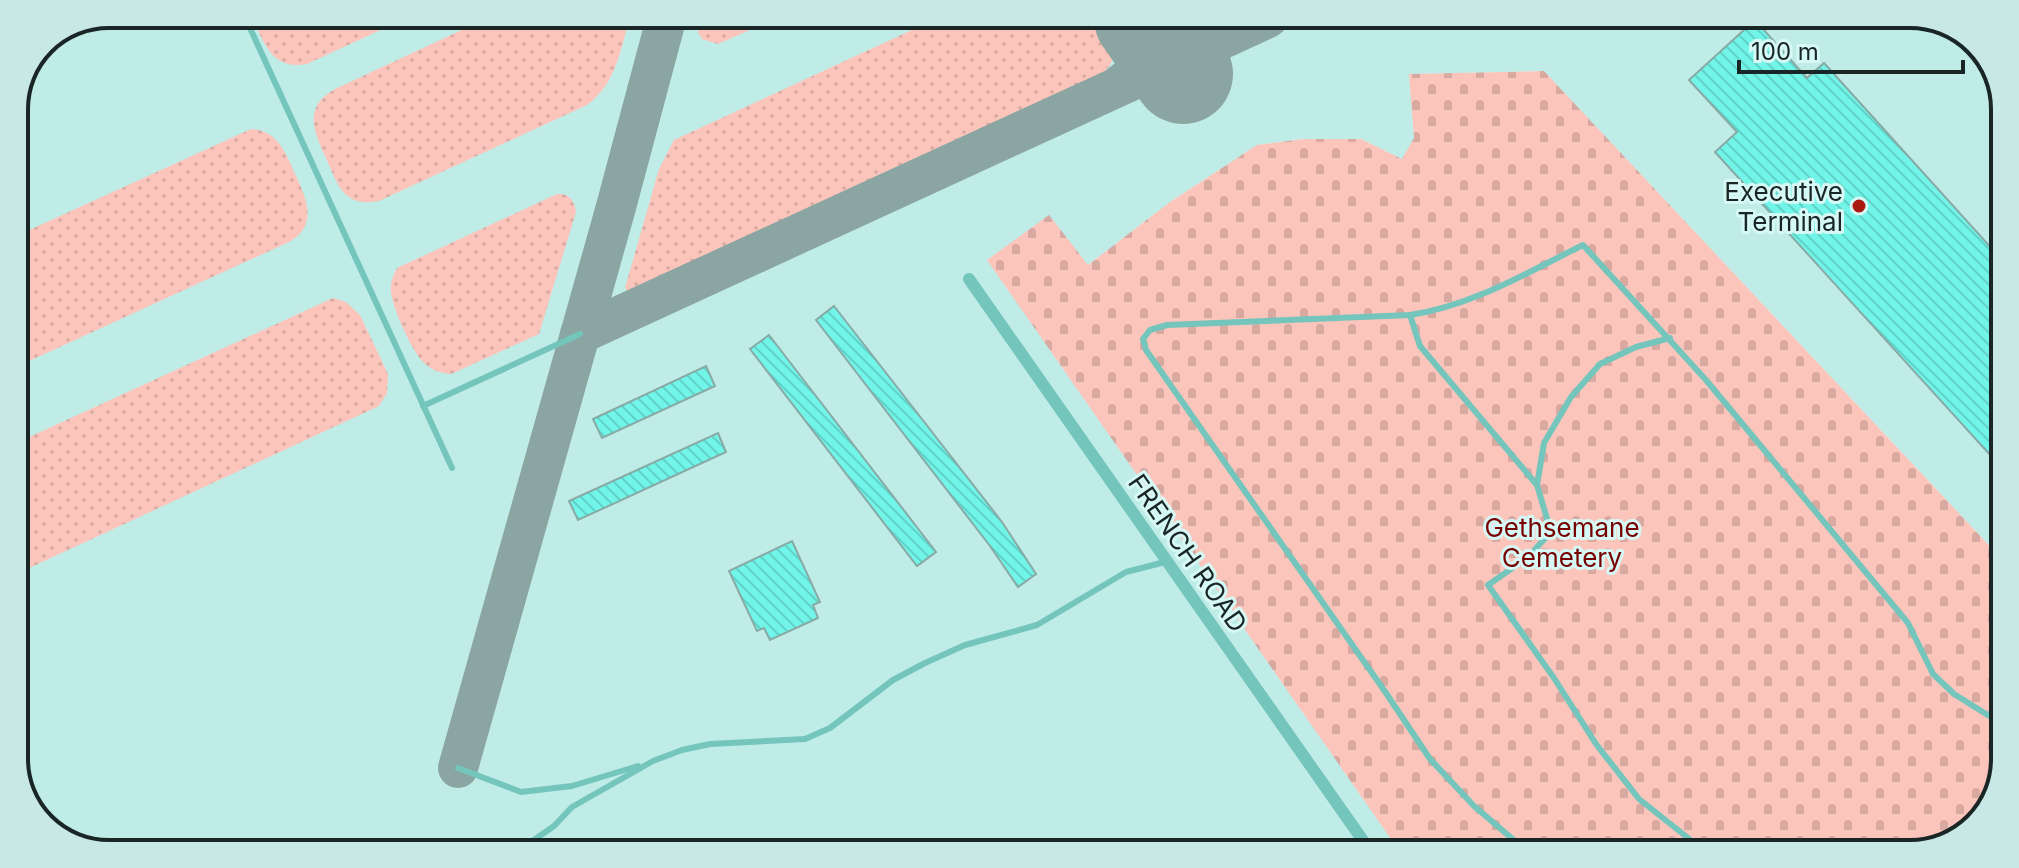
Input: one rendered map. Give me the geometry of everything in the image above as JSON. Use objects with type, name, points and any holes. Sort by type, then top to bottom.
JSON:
[{"type":"street","name":"FRENCH ROAD","points":[[969,279],[1363,840]]},
{"type":"lane","points":[[250,28],[452,468]]},
{"type":"lane","points":[[1514,840],[1474,806],[1430,759],[1146,350],[1143,339],[1150,330],[1167,325],[1410,315],[1438,311],[1474,298],[1583,245],[1670,338],[1908,623],[1933,674],[1954,694],[1991,717]]},
{"type":"lane","points":[[1410,315],[1420,346],[1537,485],[1551,532],[1527,558],[1488,585],[1596,744],[1639,799],[1691,840]]},
{"type":"lane","points":[[423,406],[580,334]]},
{"type":"lane","points":[[1537,485],[1544,443],[1571,397],[1600,364],[1636,347],[1670,338]]},
{"type":"lane","points":[[458,768],[521,792],[572,786],[682,750],[710,744],[805,739],[830,728],[893,680],[925,663],[965,645],[1037,625],[1126,572],[1167,561]]},
{"type":"lane","points":[[534,840],[554,826],[572,807],[653,761]]},
{"type":"shaded area","points":[[1910,28],[1941,34],[1963,48],[1977,64],[1987,83],[1991,104],[1991,547],[1544,71],[1409,74],[1414,139],[1402,159],[1361,139],[1303,139],[1257,145],[1170,202],[1088,265],[1391,840],[109,840],[78,834],[69,829],[48,812],[36,795],[28,764],[28,104],[36,73],[45,60],[69,39],[93,30]]},
{"type":"green space","points":[[257,28],[385,28],[307,64],[295,65],[285,63],[270,52]]},
{"type":"green space","points":[[466,28],[627,28],[611,76],[587,105],[379,201],[356,200],[342,190],[316,134],[314,114],[317,105],[335,89]]},
{"type":"green space","points":[[698,28],[754,28],[718,44],[702,39]]},
{"type":"green space","points":[[916,28],[1109,28],[1114,42],[1110,65],[1097,78],[628,292],[625,288],[659,169],[674,140]]},
{"type":"green space","name":"Gethsemane Cemetery","points":[[1544,71],[1991,547],[1989,775],[1980,799],[1955,826],[1936,836],[1910,840],[1392,840],[987,260],[1049,215],[1088,265],[1170,202],[1257,145],[1303,139],[1361,139],[1402,159],[1414,138],[1409,74]]},
{"type":"green space","points":[[251,129],[268,134],[280,145],[300,185],[308,212],[304,228],[289,242],[28,362],[28,231]]},
{"type":"green space","points":[[557,194],[571,198],[576,212],[539,334],[451,374],[426,365],[408,339],[392,299],[391,283],[397,268]]},
{"type":"green space","points":[[333,298],[346,302],[360,315],[388,374],[387,393],[379,406],[28,569],[28,438]]},
{"type":"building","name":"Executive Terminal","points":[[1746,28],[1762,28],[1807,78],[1824,63],[1991,248],[1991,456],[1715,152],[1737,132],[1689,80]]},
{"type":"building","points":[[834,306],[1002,522],[1036,574],[1018,587],[990,546],[816,320]]},
{"type":"building","points":[[769,335],[936,552],[917,566],[750,349]]},
{"type":"building","points":[[706,366],[715,386],[602,438],[593,419]]},
{"type":"building","points":[[718,433],[726,452],[578,520],[569,501]]},
{"type":"building","points":[[792,541],[820,602],[813,605],[818,618],[770,640],[764,628],[757,631],[729,571]]},
{"type":"taxiway","points":[[458,768],[664,28]]},
{"type":"taxiway","points":[[1121,84],[1145,58],[1149,28]]},
{"type":"taxiway","points":[[580,334],[1246,28]]},
{"type":"runway","points":[[1151,28],[1183,74]]},
{"type":"place","name":"Executive Terminal","points":[[1859,206]]}]
